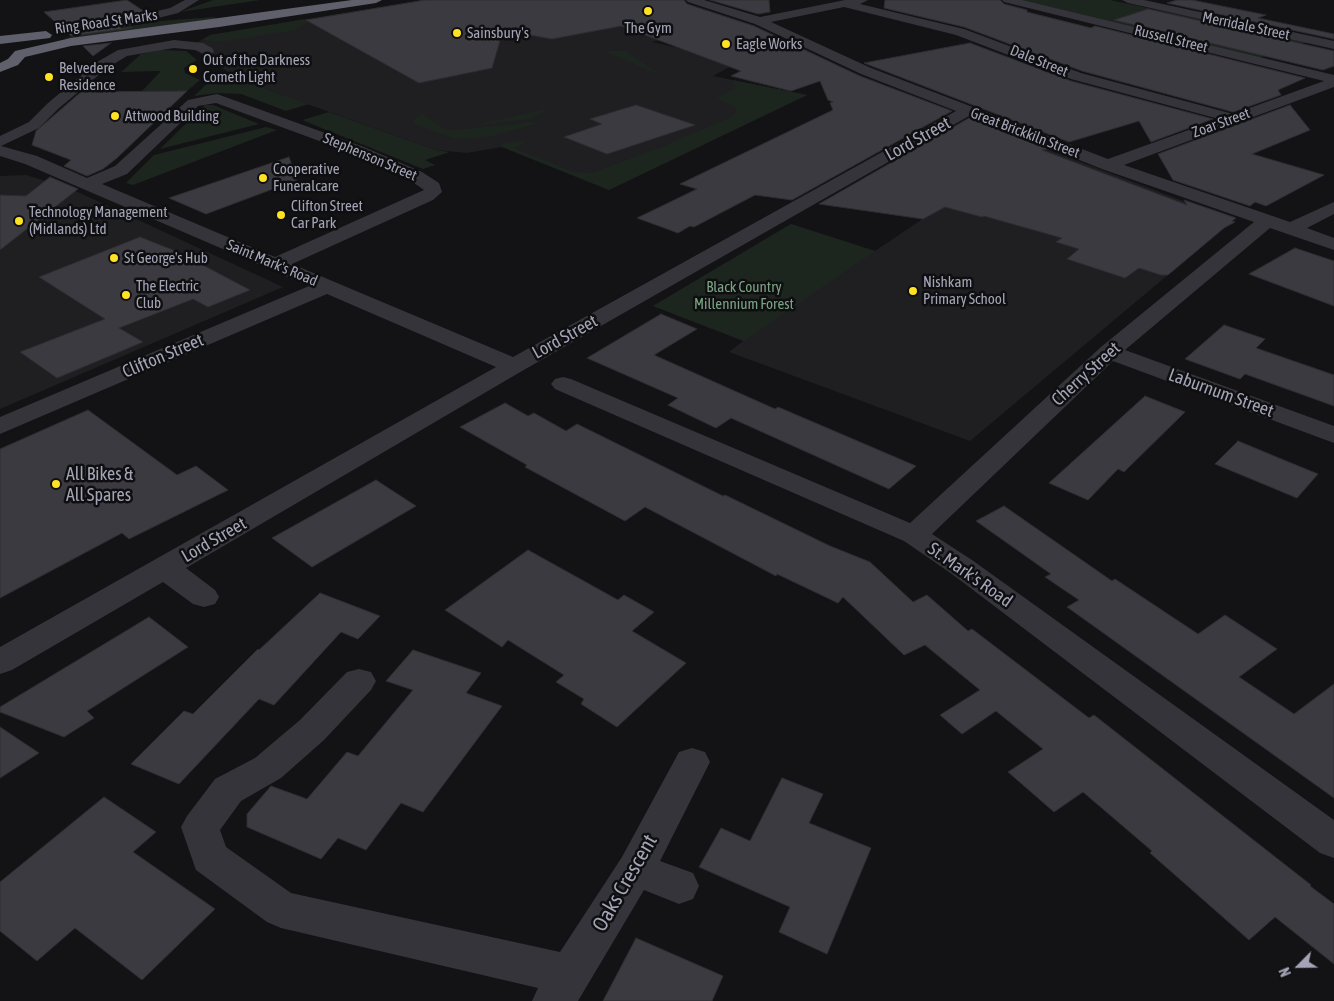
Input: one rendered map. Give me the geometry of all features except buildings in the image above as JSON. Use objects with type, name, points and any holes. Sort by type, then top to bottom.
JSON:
[{"type":"highway","points":[[0,68],[17,58],[54,51],[376,0]]},
{"type":"highway","name":"Ring Road St Marks","points":[[0,42],[123,23],[195,5]]},
{"type":"highway","points":[[0,42],[10,47],[17,58]]},
{"type":"street","name":"Great Brickkiln Street","points":[[692,0],[759,21],[866,72],[1108,165],[1334,244]]},
{"type":"street","points":[[759,21],[862,0]]},
{"type":"street","name":"Russell Street","points":[[1008,0],[1334,80]]},
{"type":"street","name":"Merridale Street","points":[[1128,0],[1334,45]]},
{"type":"street","name":"Dale Street","points":[[846,4],[960,32],[1084,78],[1232,118]]},
{"type":"street","points":[[123,23],[195,5]]},
{"type":"street","points":[[0,142],[34,125],[102,65],[123,52],[150,46],[174,44],[198,46],[207,51]]},
{"type":"street","name":"Zoar Street","points":[[1108,165],[1334,80]]},
{"type":"street","name":"Stephenson Street","points":[[86,184],[121,170],[193,103],[206,99],[223,99],[358,150],[416,176],[433,186],[433,192],[427,196],[276,264]]},
{"type":"street","name":"Lord Street","points":[[0,662],[514,366],[968,111]]},
{"type":"street","points":[[0,131],[39,120]]},
{"type":"street","name":"Saint Mark's Road","points":[[0,151],[31,160],[514,366]]},
{"type":"street","name":"Saint Mark's Road","points":[[0,162],[31,160]]},
{"type":"street","points":[[1292,229],[1334,207]]},
{"type":"street","name":"Cherry Street","points":[[914,535],[1109,352],[1267,221]]},
{"type":"street","name":"Clifton Street","points":[[0,426],[327,286]]},
{"type":"street","name":"Laburnum Street","points":[[1109,352],[1334,435]]},
{"type":"street","name":"St. Mark's Road","points":[[564,384],[914,535],[962,567],[1334,841]]},
{"type":"street","name":"Lord Street","points":[[165,568],[204,597]]},
{"type":"street","points":[[359,681],[312,730],[268,768],[228,790],[200,827],[210,858],[281,909],[562,988]]},
{"type":"street","name":"Oaks Crescent","points":[[562,988],[636,869],[692,762]]},
{"type":"street","points":[[636,869],[679,886]]},
{"type":"shaded area","points":[[424,0],[666,0],[707,27],[652,42],[697,54],[709,52],[737,63],[713,76],[807,95],[609,190],[502,147],[467,153],[436,150],[240,80],[194,49],[198,42],[210,35]]},
{"type":"shaded area","name":"Nishkam Primary School","points":[[1034,144],[1225,217],[1231,222],[970,441],[729,352],[743,341],[653,306],[791,224],[875,251]]},
{"type":"shaded area","points":[[26,175],[69,188],[283,287],[0,409],[0,176]]},
{"type":"green space","points":[[213,0],[260,0],[180,12]]},
{"type":"green space","points":[[1016,0],[1110,0],[1307,42],[1259,58]]},
{"type":"green space","points":[[214,17],[216,19],[64,39],[76,35],[160,21]]},
{"type":"green space","points":[[305,19],[309,22],[295,30],[221,42],[202,40],[210,35]]},
{"type":"green space","points":[[160,50],[186,51],[197,60],[184,68],[185,73],[200,80],[187,91],[142,91],[161,71],[121,72],[141,54]]},
{"type":"green space","points":[[604,51],[626,51],[658,74]]},
{"type":"green space","points":[[226,72],[240,80],[309,104],[286,111],[241,94],[217,93],[194,96],[218,73]]},
{"type":"green space","points":[[732,80],[807,95],[609,190],[502,147],[502,144],[523,141],[523,144],[514,148],[574,172],[590,173],[597,171],[664,146],[731,117],[736,112],[736,108],[717,98],[734,89],[735,85]]},
{"type":"green space","points":[[205,105],[213,105],[259,124],[160,149]]},
{"type":"green space","points":[[550,108],[531,119],[471,126]]},
{"type":"green space","points":[[329,112],[436,150],[450,152],[425,160],[435,165],[423,169],[302,120]]},
{"type":"green space","points":[[422,114],[445,129],[455,130],[545,121],[493,136],[466,139],[453,138],[413,124],[416,117]]},
{"type":"green space","points":[[266,127],[277,130],[133,185],[126,183],[154,155]]},
{"type":"green space","name":"Black Country Millennium Forest","points":[[791,224],[875,251],[744,341],[653,306]]},
{"type":"place","name":"The Gym","points":[[648,11]]},
{"type":"place","name":"Sainsbury's","points":[[457,33]]},
{"type":"place","name":"Eagle Works","points":[[726,44]]},
{"type":"place","name":"Out of the Darkness Cometh Light","points":[[193,69]]},
{"type":"place","name":"Belvedere Residence","points":[[49,77]]},
{"type":"place","name":"Attwood Building","points":[[115,116]]},
{"type":"place","name":"Cooperative Funeralcare","points":[[263,178]]},
{"type":"place","name":"Clifton Street Car Park","points":[[281,215]]},
{"type":"place","name":"Technology Management (Midlands) Ltd","points":[[19,221]]},
{"type":"place","name":"St George's Hub","points":[[114,258]]},
{"type":"place","name":"Nishkam Primary School","points":[[913,291]]},
{"type":"place","name":"The Electric Club","points":[[126,295]]},
{"type":"place","name":"All Bikes & All Spares","points":[[56,484]]}]
